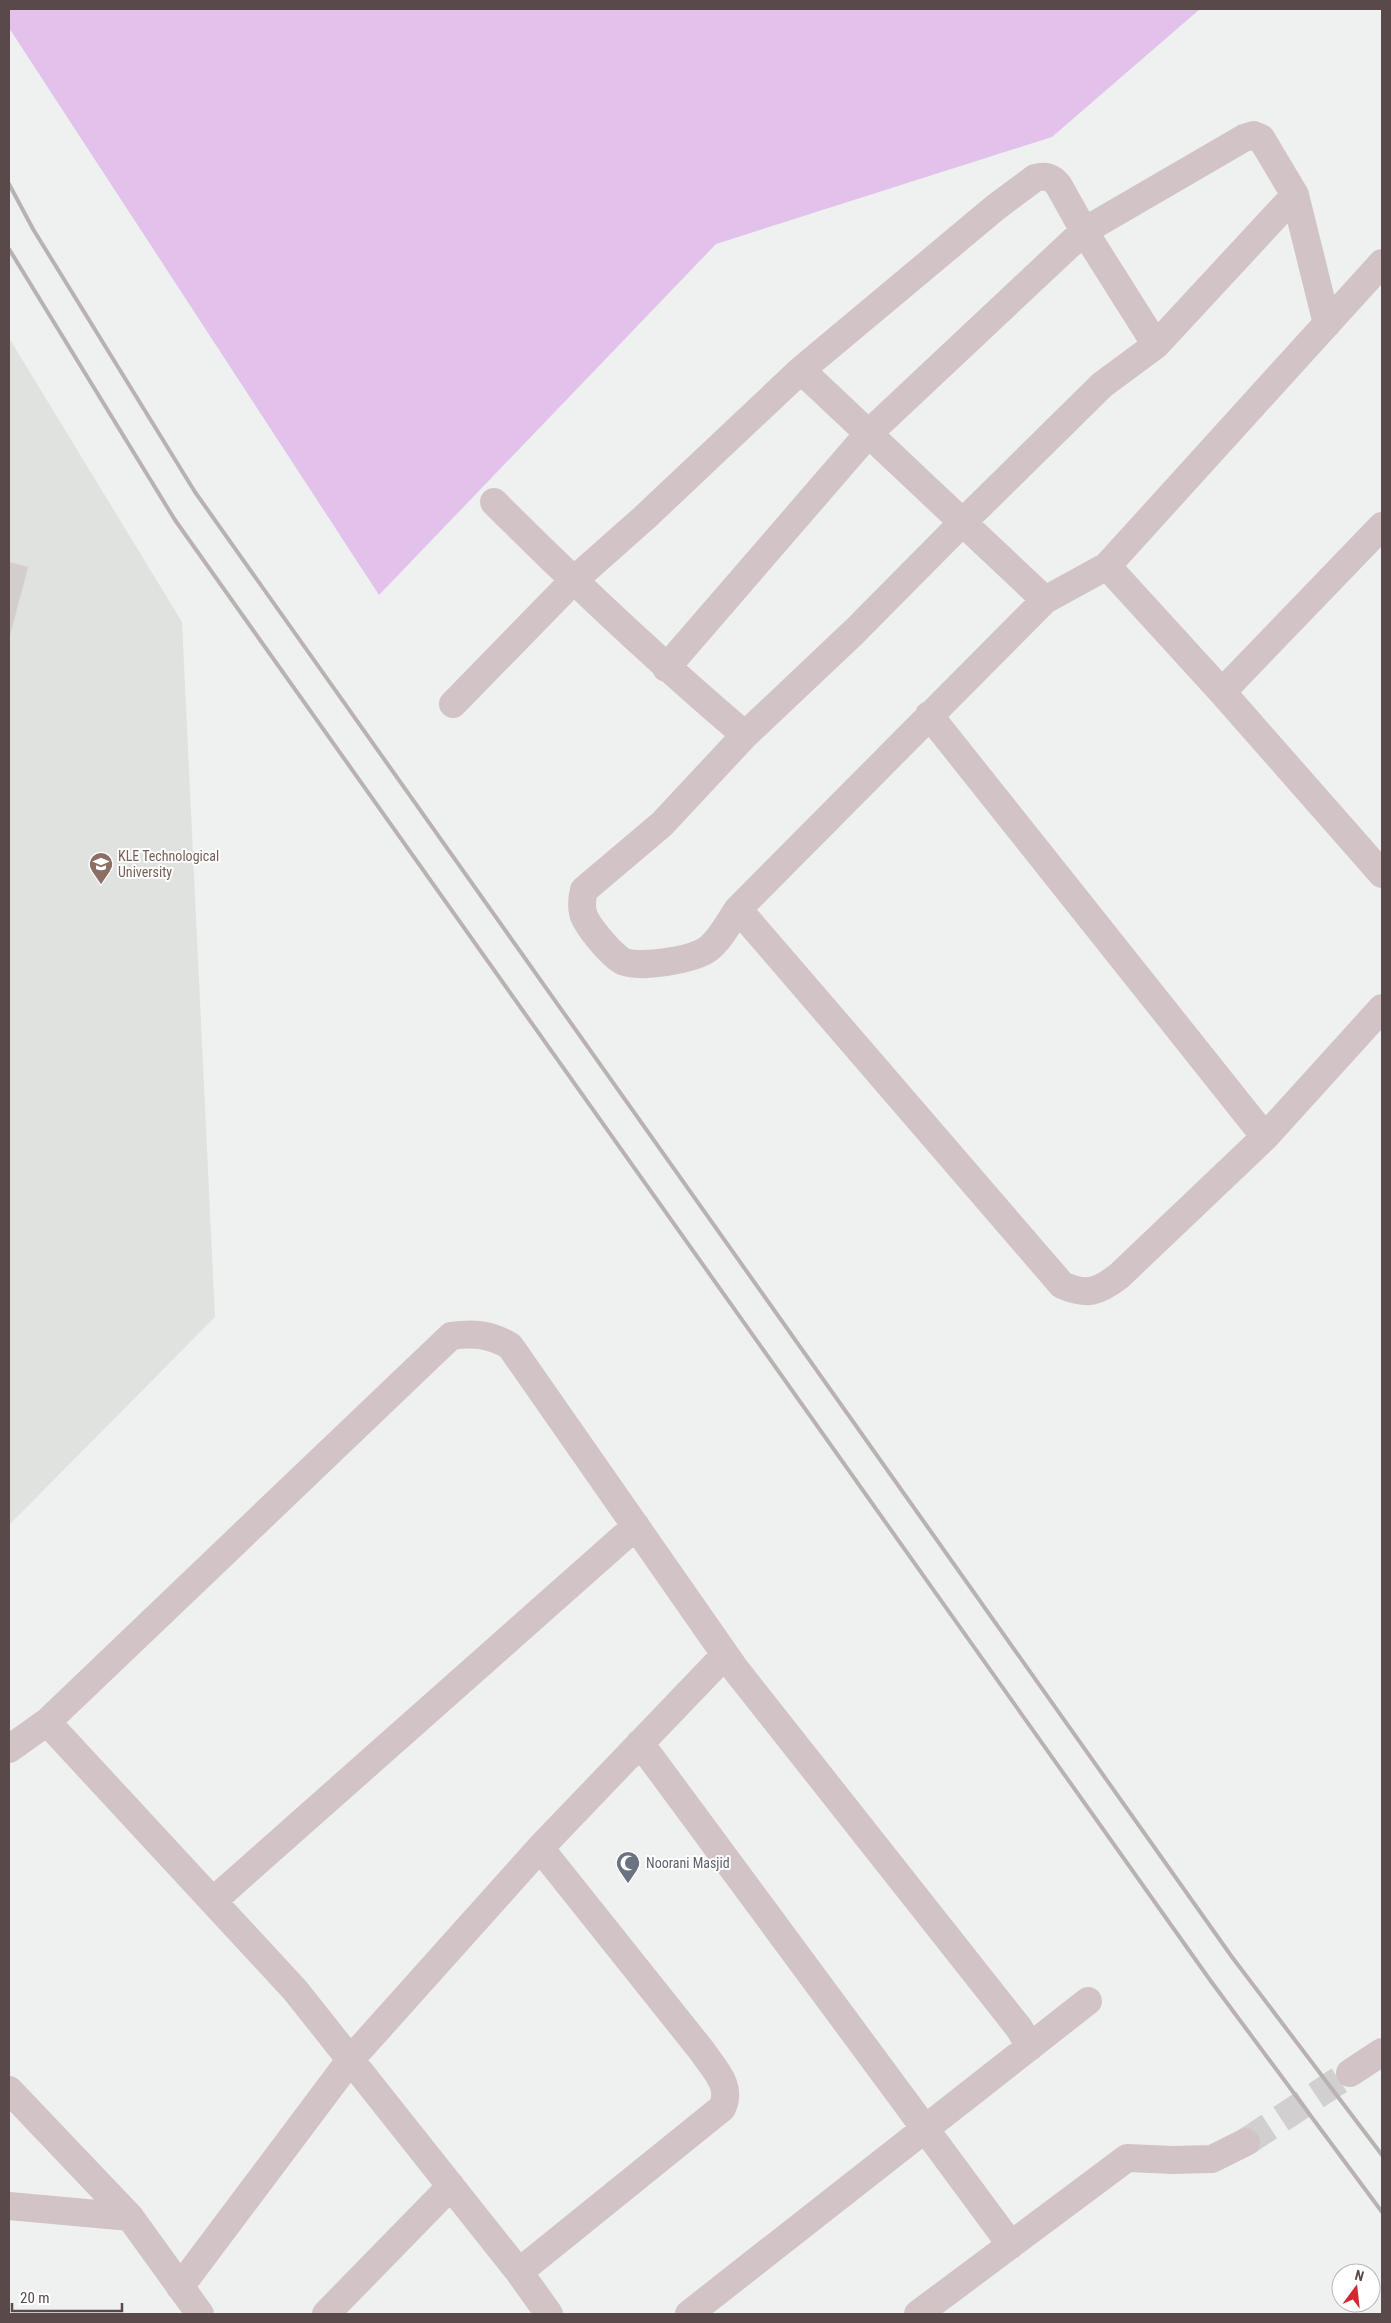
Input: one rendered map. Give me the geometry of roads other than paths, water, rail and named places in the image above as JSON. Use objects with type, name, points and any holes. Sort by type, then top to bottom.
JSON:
[{"type":"street","points":[[666,668],[869,434],[1084,231],[1244,138],[1254,135],[1261,138],[1295,195],[1327,324]]},
{"type":"street","points":[[453,704],[573,581],[644,518],[801,370],[996,206],[1035,178],[1042,176],[1055,180],[1084,231],[1156,345]]},
{"type":"street","points":[[1295,195],[1156,345],[1102,385],[854,632],[745,734],[662,824],[584,890],[581,900],[587,921],[604,944],[622,962],[633,965],[679,960],[707,950],[738,909],[1045,600],[1107,566],[1382,263]]},
{"type":"street","points":[[801,370],[1045,600]]},
{"type":"street","points":[[494,502],[573,581],[666,668],[745,734]]},
{"type":"street","points":[[1222,692],[1382,526]]},
{"type":"street","points":[[1107,566],[1222,692],[1382,874]]},
{"type":"street","points":[[929,715],[1265,1137]]},
{"type":"street","points":[[738,909],[1062,1285],[1075,1291],[1089,1292],[1103,1288],[1119,1276],[1265,1137],[1382,1008]]},
{"type":"street","points":[[9,1748],[47,1722],[451,1336],[487,1335],[510,1346],[725,1655],[1019,2028],[1030,2047]]},
{"type":"street","points":[[213,1901],[636,1526]]},
{"type":"street","points":[[180,2286],[351,2060],[540,1848],[725,1655]]},
{"type":"street","points":[[47,1722],[295,1990],[519,2272],[548,2314]]},
{"type":"street","points":[[640,1743],[924,2130],[1011,2245]]},
{"type":"street","points":[[519,2272],[722,2108],[727,2096],[724,2084],[702,2051],[540,1848]]},
{"type":"street","points":[[690,2314],[1088,2001]]},
{"type":"street","points":[[1350,2073],[1382,2052]]},
{"type":"street","points":[[9,2090],[130,2217],[200,2314]]},
{"type":"street","points":[[918,2314],[1127,2158],[1173,2160],[1212,2158],[1246,2142]]},
{"type":"street","points":[[326,2314],[451,2186]]},
{"type":"street","points":[[9,2206],[130,2217]]},
{"type":"tunnel","points":[[1246,2142],[1350,2073]]},
{"type":"railway","points":[[9,184],[33,229],[195,492],[1232,1957],[1382,2155]]},
{"type":"railway","points":[[9,249],[175,520],[1210,1980],[1382,2212]]},
{"type":"place","name":"KLE Technological University","points":[[101,885]]},
{"type":"place","name":"Noorani Masjid","points":[[628,1884]]}]
